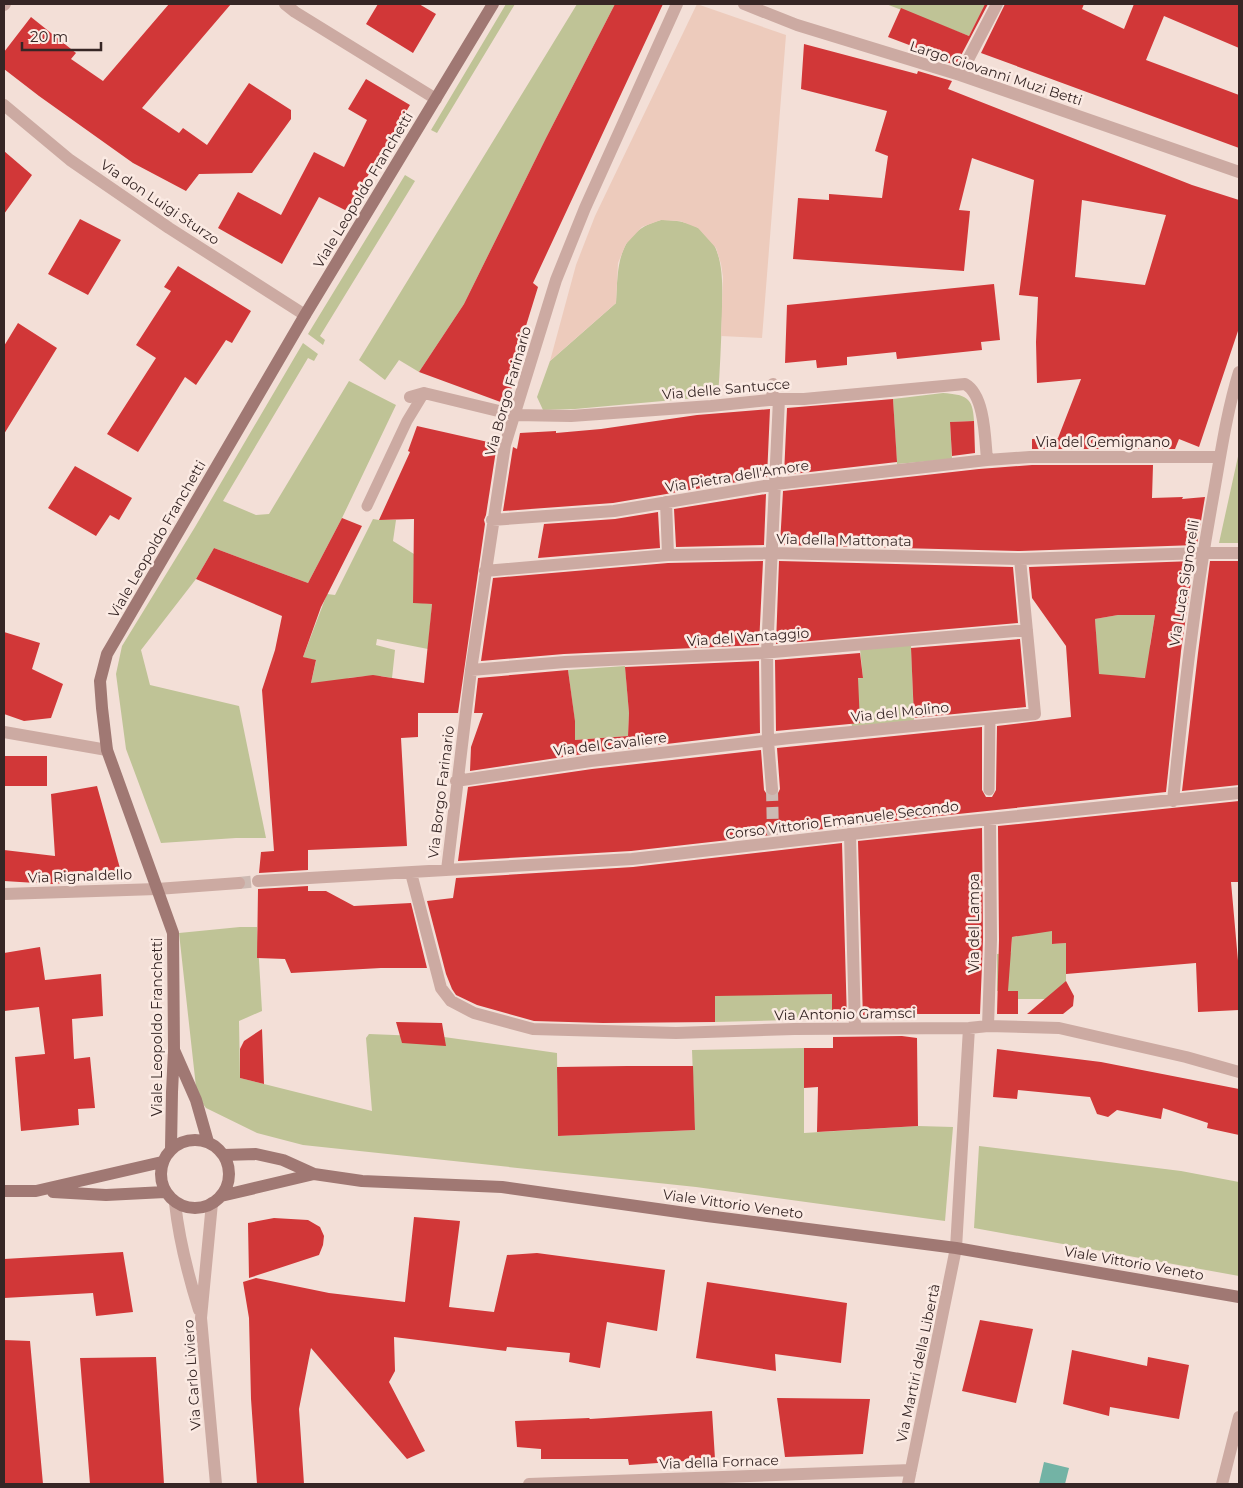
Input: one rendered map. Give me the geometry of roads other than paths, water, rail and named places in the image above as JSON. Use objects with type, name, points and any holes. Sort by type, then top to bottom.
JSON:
[{"type":"main road","name":"Viale Leopoldo Franchetti","points":[[171,1148],[174,1050],[173,933],[107,750],[100,682],[107,654],[305,315],[493,4]]},
{"type":"main road","points":[[174,1050],[196,1100],[208,1142]]},
{"type":"main road","points":[[199,1139],[208,1142],[224,1155],[228,1165],[229,1176],[227,1186],[217,1200],[204,1207],[184,1207],[176,1203],[165,1192],[160,1172],[162,1162],[171,1148],[179,1143],[199,1139]]},
{"type":"main road","points":[[224,1155],[256,1154],[283,1160],[314,1174]]},
{"type":"main road","points":[[36,1191],[162,1162]]},
{"type":"main road","name":"Viale Vittorio Veneto","points":[[217,1200],[314,1174],[362,1181],[502,1187],[956,1248],[1239,1297]]},
{"type":"main road","points":[[4,1191],[106,1195],[165,1192]]},
{"type":"street","points":[[285,4],[436,99]]},
{"type":"street","name":"Via Borgo Farinario","points":[[447,870],[470,670],[505,445],[556,280],[585,208],[677,4]]},
{"type":"street","name":"Largo Giovanni Muzi Betti","points":[[744,4],[797,24],[960,75],[1239,172]]},
{"type":"street","points":[[960,75],[997,4]]},
{"type":"street","name":"Via don Luigi Sturzo","points":[[4,105],[70,160],[169,228],[305,315]]},
{"type":"street","name":"Via Luca Signorelli","points":[[1173,801],[1184,689],[1203,553],[1220,457],[1239,372]]},
{"type":"street","points":[[772,789],[768,742],[767,652],[776,484],[776,399],[773,384]]},
{"type":"street","name":"Via delle Santucce","points":[[410,397],[424,393],[515,415],[571,416],[965,384],[975,394],[980,408],[987,460]]},
{"type":"street","name":"Via del Gemignano","points":[[987,460],[1030,457],[1220,457]]},
{"type":"street","name":"Via Pietra dell'Amore","points":[[492,520],[606,512],[776,484],[987,460]]},
{"type":"street","points":[[666,502],[668,555]]},
{"type":"street","name":"Via della Mattonata","points":[[485,571],[668,555],[772,553],[1020,559],[1239,552]]},
{"type":"street","points":[[1020,559],[1027,630]]},
{"type":"street","name":"Via del Vantaggio","points":[[470,670],[565,662],[767,652],[1027,630]]},
{"type":"street","name":"Via del Molino","points":[[768,742],[1035,714],[1027,630]]},
{"type":"street","points":[[4,732],[107,750]]},
{"type":"street","name":"Via del Cavaliere","points":[[456,781],[517,773],[564,764],[768,742]]},
{"type":"street","name":"Corso Vittorio Emanuele Secondo","points":[[258,881],[632,859],[774,839],[850,834],[990,814],[1173,801],[1239,793]]},
{"type":"street","name":"Via del Lampa","points":[[988,1026],[991,940],[990,814]]},
{"type":"street","points":[[850,834],[855,1028]]},
{"type":"street","name":"Via Antonio Gramsci","points":[[412,873],[441,988],[451,1001],[474,1014],[534,1029],[676,1033],[855,1028],[970,1028],[988,1026],[1059,1028],[1186,1057],[1239,1072]]},
{"type":"street","name":"Via Rignaldello","points":[[4,894],[157,889],[239,882]]},
{"type":"street","name":"Via Martiri della Libertà","points":[[908,1484],[956,1248],[970,1028]]},
{"type":"street","name":"Via Carlo Liviero","points":[[216,1484],[201,1318],[217,1200]]},
{"type":"street","points":[[176,1203],[177,1222],[201,1318]]},
{"type":"street","points":[[1222,1484],[1239,1417]]},
{"type":"street","name":"Via della Fornace","points":[[529,1484],[911,1470]]},
{"type":"lane","points":[[366,506],[407,422],[424,393]]},
{"type":"lane","points":[[989,790],[990,719]]},
{"type":"water","points":[[1044,1462],[1069,1468],[1065,1484],[1039,1484]]},
{"type":"tunnel","points":[[772,789],[773,835]]},
{"type":"tunnel","points":[[239,883],[258,881]]}]
